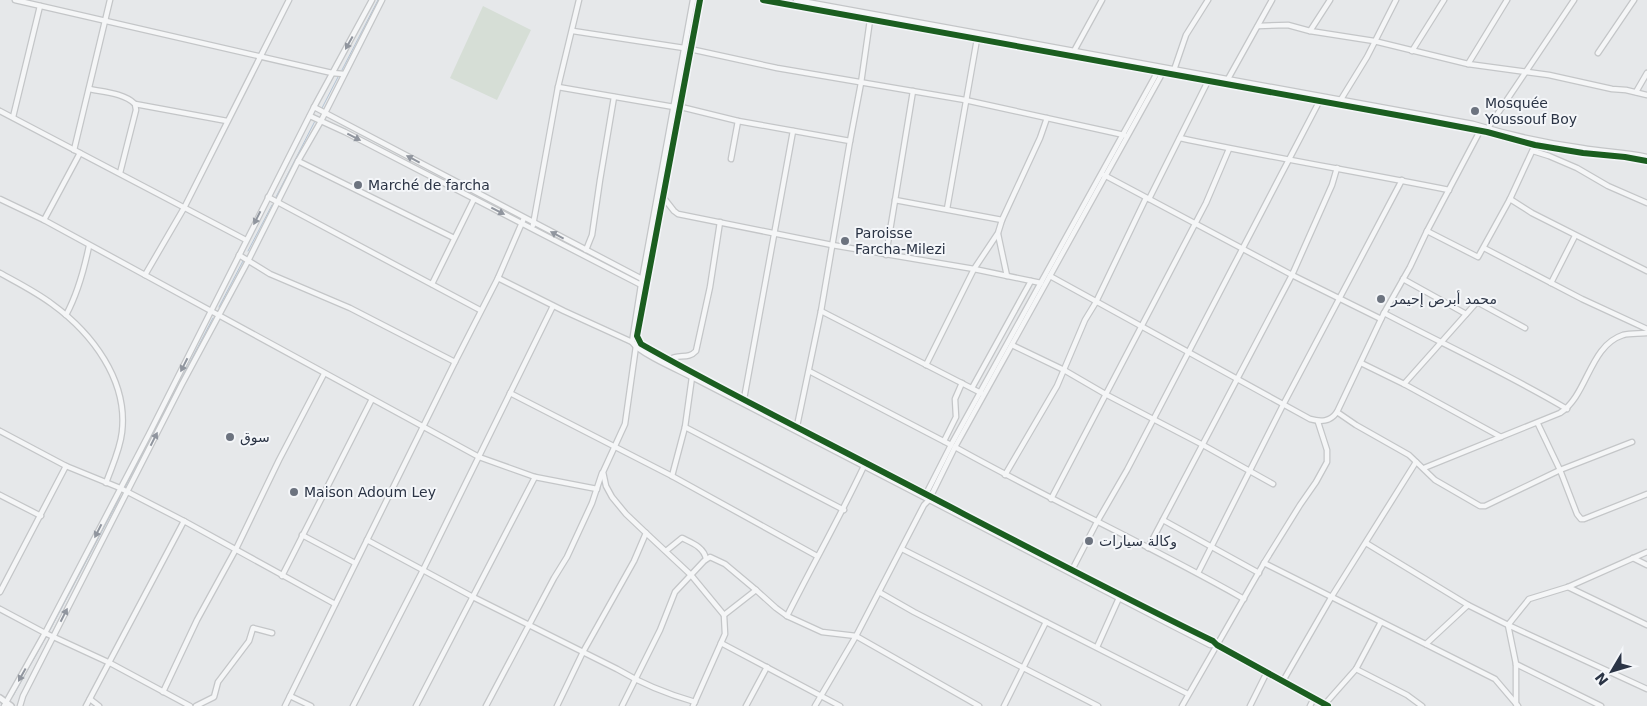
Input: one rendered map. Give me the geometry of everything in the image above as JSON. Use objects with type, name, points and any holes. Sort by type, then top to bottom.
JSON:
[{"type":"street","points":[[15,0],[332,73],[344,74]]},
{"type":"street","points":[[74,150],[110,0]]},
{"type":"street","points":[[145,275],[184,208],[289,0]]},
{"type":"street","points":[[0,698],[7,705],[314,107],[372,0]]},
{"type":"street","points":[[20,706],[53,636],[182,384],[248,261],[298,161],[321,121],[382,0]]},
{"type":"street","points":[[531,228],[534,223],[558,87],[579,0]]},
{"type":"street","points":[[693,0],[644,283],[638,336],[641,344],[1119,598],[1210,645],[1217,645]]},
{"type":"street","points":[[632,342],[681,107],[700,0]]},
{"type":"street","points":[[763,0],[976,39],[1228,79],[1481,129],[1535,145],[1647,161]]},
{"type":"street","points":[[796,0],[1074,51],[1208,81],[1319,102],[1481,129],[1488,128],[1583,149],[1626,152],[1647,157]]},
{"type":"street","points":[[1074,51],[1102,0]]},
{"type":"street","points":[[1174,70],[1186,35],[1208,0]]},
{"type":"street","points":[[1228,79],[1272,0]]},
{"type":"street","points":[[1310,31],[1330,0]]},
{"type":"street","points":[[1340,100],[1362,64],[1396,0]]},
{"type":"street","points":[[1412,51],[1444,0]]},
{"type":"street","points":[[1468,64],[1507,0]]},
{"type":"street","points":[[1488,128],[1574,0]]},
{"type":"street","points":[[1598,53],[1634,0]]},
{"type":"street","points":[[13,117],[40,6]]},
{"type":"street","points":[[797,426],[821,311],[870,20]]},
{"type":"street","points":[[1258,26],[1288,25],[1310,31],[1374,41],[1468,64],[1525,71],[1647,95]]},
{"type":"street","points":[[573,31],[684,48]]},
{"type":"street","points":[[947,209],[976,39]]},
{"type":"street","points":[[690,49],[777,68],[966,100],[1124,135]]},
{"type":"street","points":[[815,706],[856,636],[953,446],[1041,283],[1105,175],[1124,135],[1162,70]]},
{"type":"street","points":[[953,446],[1012,345],[1162,70]]},
{"type":"street","points":[[1636,92],[1647,73]]},
{"type":"street","points":[[1005,475],[1046,406],[1064,370],[1085,320],[1096,302],[1208,81]]},
{"type":"street","points":[[558,87],[674,107]]},
{"type":"street","points":[[89,89],[131,100],[135,104],[227,121]]},
{"type":"street","points":[[886,255],[913,91]]},
{"type":"street","points":[[586,250],[592,235],[614,97]]},
{"type":"street","points":[[1072,570],[1127,470],[1319,102]]},
{"type":"street","points":[[120,173],[136,110],[135,104]]},
{"type":"street","points":[[314,107],[586,250],[644,283]]},
{"type":"street","points":[[681,107],[738,121],[850,142]]},
{"type":"street","points":[[0,110],[246,240]]},
{"type":"street","points":[[310,116],[644,283]]},
{"type":"street","points":[[926,364],[974,269],[998,234],[1002,220],[1040,138],[1047,118]]},
{"type":"street","points":[[732,159],[738,121]]},
{"type":"street","points":[[1050,276],[1283,405],[1318,422],[1325,421],[1337,412],[1384,313],[1481,129]]},
{"type":"street","points":[[744,399],[793,131]]},
{"type":"street","points":[[1180,138],[1288,161],[1337,168],[1449,190]]},
{"type":"street","points":[[1427,231],[1478,257],[1510,199],[1535,145]]},
{"type":"street","points":[[1052,499],[1206,203],[1230,149]]},
{"type":"street","points":[[1533,151],[1577,168],[1608,186],[1647,202]]},
{"type":"street","points":[[44,220],[80,153]]},
{"type":"street","points":[[298,161],[454,238]]},
{"type":"street","points":[[1148,548],[1292,275],[1332,185],[1337,168]]},
{"type":"street","points":[[1105,175],[1292,275],[1381,319]]},
{"type":"street","points":[[1198,573],[1283,405],[1402,180]]},
{"type":"street","points":[[268,197],[480,310]]},
{"type":"street","points":[[663,197],[676,213],[832,246],[974,269],[1041,283]]},
{"type":"street","points":[[0,199],[44,220],[479,457],[535,477],[597,489]]},
{"type":"street","points":[[432,284],[474,199]]},
{"type":"street","points":[[1510,199],[1532,213],[1647,271]]},
{"type":"street","points":[[895,200],[1002,220]]},
{"type":"street","points":[[285,706],[480,310],[498,278],[524,218]]},
{"type":"street","points":[[669,360],[677,356],[687,357],[693,355],[696,351],[710,286],[720,222]]},
{"type":"street","points":[[998,234],[1007,276]]},
{"type":"street","points":[[1551,283],[1576,236]]},
{"type":"street","points":[[66,315],[78,291],[89,246]]},
{"type":"street","points":[[1484,248],[1551,283],[1647,329]]},
{"type":"street","points":[[239,255],[270,274],[350,308],[455,362]]},
{"type":"street","points":[[0,273],[51,303],[66,315],[99,350],[110,369],[120,397],[123,418],[122,433],[116,456],[106,483]]},
{"type":"street","points":[[498,278],[632,342],[692,377],[864,466],[1213,641],[1217,645],[1327,705],[1356,668],[1382,622]]},
{"type":"street","points":[[1403,279],[1466,314]]},
{"type":"street","points":[[972,388],[1031,281]]},
{"type":"street","points":[[1404,384],[1477,302],[1525,328]]},
{"type":"street","points":[[353,706],[554,306]]},
{"type":"street","points":[[821,311],[981,393]]},
{"type":"street","points":[[1384,313],[1524,384],[1567,409]]},
{"type":"street","points":[[1424,468],[1500,437],[1538,424],[1567,409],[1572,404],[1604,347],[1623,335],[1647,333]]},
{"type":"street","points":[[1012,345],[1064,370],[1274,484]]},
{"type":"street","points":[[486,706],[575,542],[614,446],[622,431],[627,416],[636,346]]},
{"type":"street","points":[[1361,363],[1404,384],[1500,437]]},
{"type":"street","points":[[809,371],[1005,475],[1198,573],[1244,599]]},
{"type":"street","points":[[163,692],[324,374]]},
{"type":"street","points":[[672,476],[685,426],[692,377]]},
{"type":"street","points":[[944,442],[956,418],[954,399],[962,383]]},
{"type":"street","points":[[510,393],[672,476],[818,556]]},
{"type":"street","points":[[282,576],[372,399]]},
{"type":"street","points":[[1337,412],[1389,443],[1424,468],[1435,480],[1480,506],[1486,506],[1560,470],[1632,442]]},
{"type":"street","points":[[1182,706],[1264,563],[1327,462],[1327,450],[1318,422]]},
{"type":"street","points":[[1538,424],[1560,470],[1577,514],[1581,519],[1647,494]]},
{"type":"street","points":[[685,426],[844,510]]},
{"type":"street","points":[[0,431],[66,466],[128,492],[335,604]]},
{"type":"street","points":[[1283,681],[1332,596],[1416,462]]},
{"type":"street","points":[[0,592],[66,466]]},
{"type":"street","points":[[787,616],[844,510],[864,466]]},
{"type":"street","points":[[367,540],[635,680],[694,704],[725,634],[724,615],[691,574],[626,514],[612,497],[606,486],[603,472]]},
{"type":"street","points":[[416,706],[535,477]]},
{"type":"street","points":[[0,496],[40,516]]},
{"type":"street","points":[[1163,520],[1259,573]]},
{"type":"street","points":[[86,706],[184,521]]},
{"type":"street","points":[[557,706],[634,561],[646,533]]},
{"type":"street","points":[[302,535],[355,563]]},
{"type":"street","points":[[666,551],[682,538],[701,548],[705,553],[706,559]]},
{"type":"street","points":[[1366,543],[1468,604],[1508,625],[1647,689]]},
{"type":"street","points":[[902,549],[1188,694]]},
{"type":"street","points":[[1517,705],[1516,664],[1508,625],[1529,598],[1568,587],[1647,552]]},
{"type":"street","points":[[622,706],[660,630],[675,592],[706,559],[713,558],[725,564],[787,616],[822,632],[856,636],[979,706]]},
{"type":"street","points":[[1633,558],[1647,565]]},
{"type":"street","points":[[1264,563],[1495,679],[1517,705]]},
{"type":"street","points":[[1568,587],[1647,625]]},
{"type":"street","points":[[724,615],[756,590]]},
{"type":"street","points":[[878,592],[1098,706]]},
{"type":"street","points":[[1097,647],[1119,598]]},
{"type":"street","points":[[1426,644],[1468,604]]},
{"type":"street","points":[[0,609],[45,633],[110,663],[190,706]]},
{"type":"street","points":[[1004,706],[1046,622]]},
{"type":"street","points":[[196,706],[214,697],[218,682],[249,641],[253,628],[272,633]]},
{"type":"street","points":[[721,642],[840,706]]},
{"type":"street","points":[[1516,664],[1601,706]]},
{"type":"street","points":[[746,706],[767,667]]},
{"type":"street","points":[[1356,668],[1407,695],[1422,706]]},
{"type":"street","points":[[1250,706],[1267,672]]},
{"type":"street","points":[[290,696],[311,706]]},
{"type":"street","points":[[1310,706],[1314,698]]},
{"type":"street","points":[[90,699],[99,706]]},
{"type":"shaded area","points":[[483,6],[531,30],[497,100],[450,78]]},
{"type":"waterway","points":[[342,70],[378,0]]},
{"type":"waterway","points":[[322,108],[338,77]]},
{"type":"waterway","points":[[276,197],[315,121]]},
{"type":"waterway","points":[[248,251],[272,205]]},
{"type":"waterway","points":[[219,307],[243,261]]},
{"type":"waterway","points":[[125,487],[213,318]]},
{"type":"waterway","points":[[50,630],[120,497]]},
{"type":"waterway","points":[[13,696],[46,637]]},
{"type":"cycle path","points":[[700,0],[637,336],[641,344],[1010,538],[1213,641],[1217,645],[1328,706]]},
{"type":"cycle path","points":[[763,0],[1424,120],[1487,132],[1535,145],[1647,161]]},
{"type":"place","name":"Mosquée Youssouf Boy","points":[[1475,111]]},
{"type":"place","name":"Marché de farcha","points":[[358,185]]},
{"type":"place","name":"Paroisse Farcha-Milezi","points":[[845,241]]},
{"type":"place","name":"محمد أبرص إحيمر","points":[[1381,299]]},
{"type":"place","name":"سوق","points":[[230,437]]},
{"type":"place","name":"Maison Adoum Ley","points":[[294,492]]},
{"type":"place","name":"وكالة سيارات","points":[[1089,541]]}]
